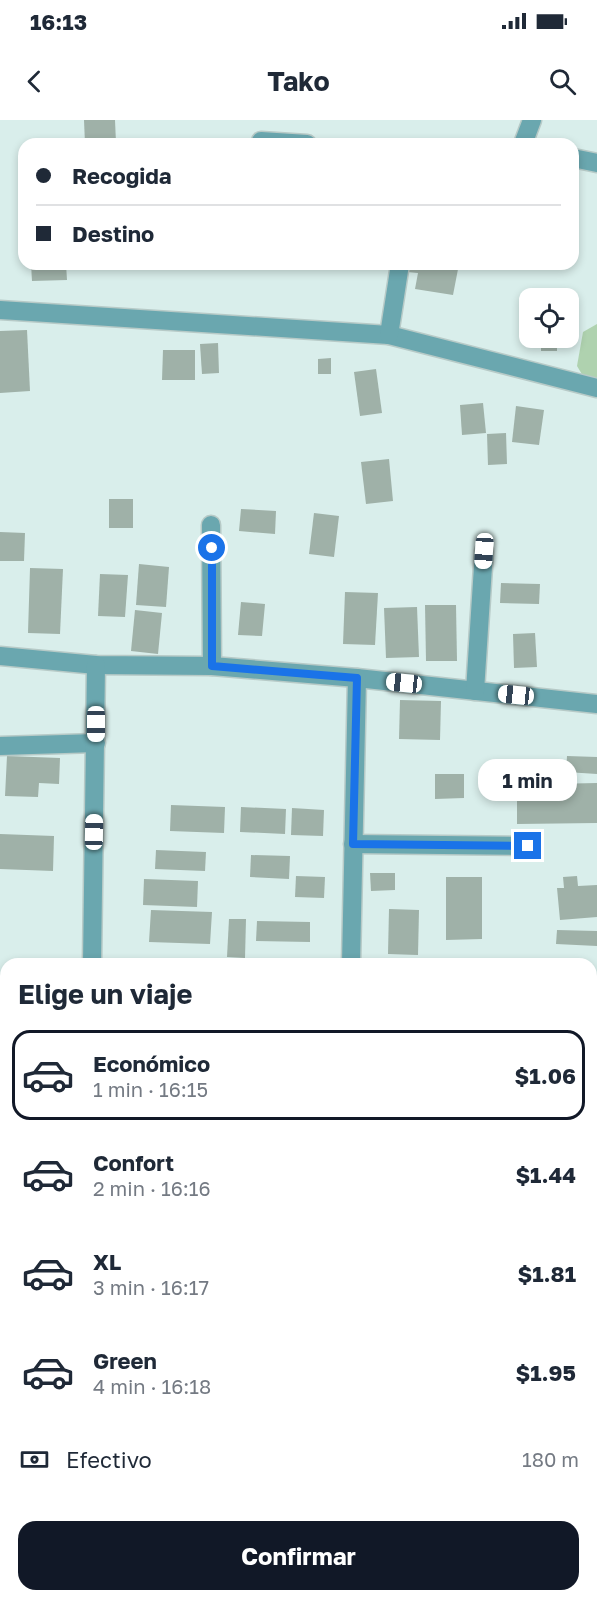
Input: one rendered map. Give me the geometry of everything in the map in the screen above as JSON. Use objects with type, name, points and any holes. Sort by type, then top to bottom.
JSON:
[{"type":"street","points":[[525,138],[532,120]]},
{"type":"street","points":[[579,159],[597,163]]},
{"type":"street","points":[[389,335],[399,270]]},
{"type":"street","points":[[0,310],[389,335],[597,388]]},
{"type":"street","points":[[211,525],[212,666]]},
{"type":"street","points":[[475,691],[484,551]]},
{"type":"street","points":[[0,656],[96,665],[212,666],[357,678],[597,704]]},
{"type":"street","points":[[92,958],[96,665]]},
{"type":"street","points":[[351,958],[357,678]]},
{"type":"street","points":[[0,746],[96,743]]},
{"type":"street","points":[[353,844],[528,846]]},
{"type":"green space","points":[[597,324],[597,387],[586,381],[577,366],[583,332]]},
{"type":"building","points":[[84,120],[115,120],[116,138],[85,138]]},
{"type":"building","points":[[31,270],[66,270],[67,280],[32,281]]},
{"type":"building","points":[[407,270],[458,270],[453,295],[415,289],[418,273],[407,272]]},
{"type":"building","points":[[27,330],[30,391],[0,393],[0,331]]},
{"type":"building","points":[[218,343],[219,373],[202,374],[200,344]]},
{"type":"building","points":[[541,348],[557,348],[557,351],[541,351]]},
{"type":"building","points":[[163,350],[195,350],[195,380],[162,380]]},
{"type":"building","points":[[331,358],[331,374],[318,374],[318,359]]},
{"type":"building","points":[[376,369],[382,413],[360,416],[354,372]]},
{"type":"building","points":[[483,403],[486,433],[462,435],[460,405]]},
{"type":"building","points":[[516,406],[544,410],[539,445],[512,442]]},
{"type":"building","points":[[506,433],[507,464],[488,465],[487,434]]},
{"type":"building","points":[[389,459],[393,501],[366,504],[361,462]]},
{"type":"building","points":[[109,499],[133,499],[133,528],[109,528]]},
{"type":"building","points":[[241,509],[276,511],[275,534],[239,531]]},
{"type":"building","points":[[314,513],[339,516],[334,557],[309,554]]},
{"type":"building","points":[[0,532],[25,533],[24,561],[0,561]]},
{"type":"building","points":[[139,564],[169,567],[166,607],[136,605]]},
{"type":"building","points":[[30,568],[63,569],[60,634],[28,633]]},
{"type":"building","points":[[100,574],[128,575],[125,617],[98,616]]},
{"type":"building","points":[[501,583],[540,584],[539,604],[500,603]]},
{"type":"building","points":[[345,592],[378,593],[375,645],[343,644]]},
{"type":"building","points":[[241,602],[265,604],[262,636],[238,635]]},
{"type":"building","points":[[425,605],[456,605],[457,661],[426,661]]},
{"type":"building","points":[[417,607],[419,657],[386,658],[384,608]]},
{"type":"building","points":[[135,610],[162,613],[158,654],[131,651]]},
{"type":"building","points":[[535,633],[537,667],[514,668],[513,634]]},
{"type":"building","points":[[400,700],[441,701],[440,740],[399,739]]},
{"type":"building","points":[[7,756],[60,758],[59,784],[39,783],[38,797],[5,796]]},
{"type":"building","points":[[567,756],[597,757],[597,774],[566,772]]},
{"type":"building","points":[[435,774],[464,774],[464,798],[435,799]]},
{"type":"building","points":[[597,783],[597,823],[517,824],[517,789],[551,789],[551,784]]},
{"type":"building","points":[[171,805],[225,807],[224,833],[170,831]]},
{"type":"building","points":[[241,807],[286,809],[285,834],[240,832]]},
{"type":"building","points":[[292,808],[324,810],[323,836],[291,835]]},
{"type":"building","points":[[0,834],[54,836],[53,871],[0,869]]},
{"type":"building","points":[[156,850],[206,852],[205,871],[155,869]]},
{"type":"building","points":[[251,855],[290,856],[289,879],[250,877]]},
{"type":"building","points":[[370,873],[395,873],[395,890],[371,891]]},
{"type":"building","points":[[296,876],[325,877],[324,898],[295,897]]},
{"type":"building","points":[[577,876],[578,886],[597,885],[597,917],[560,920],[557,888],[564,888],[563,877]]},
{"type":"building","points":[[446,877],[482,877],[482,939],[446,940]]},
{"type":"building","points":[[144,879],[198,881],[197,907],[143,905]]},
{"type":"building","points":[[389,909],[419,910],[418,955],[388,954]]},
{"type":"building","points":[[151,910],[212,912],[210,944],[149,942]]},
{"type":"building","points":[[229,919],[246,919],[245,958],[227,957]]},
{"type":"building","points":[[257,921],[310,922],[310,942],[256,941]]},
{"type":"building","points":[[557,930],[597,931],[597,946],[556,944]]},
{"type":"route","points":[[212,548],[212,666],[357,678],[353,844],[528,846]]}]
